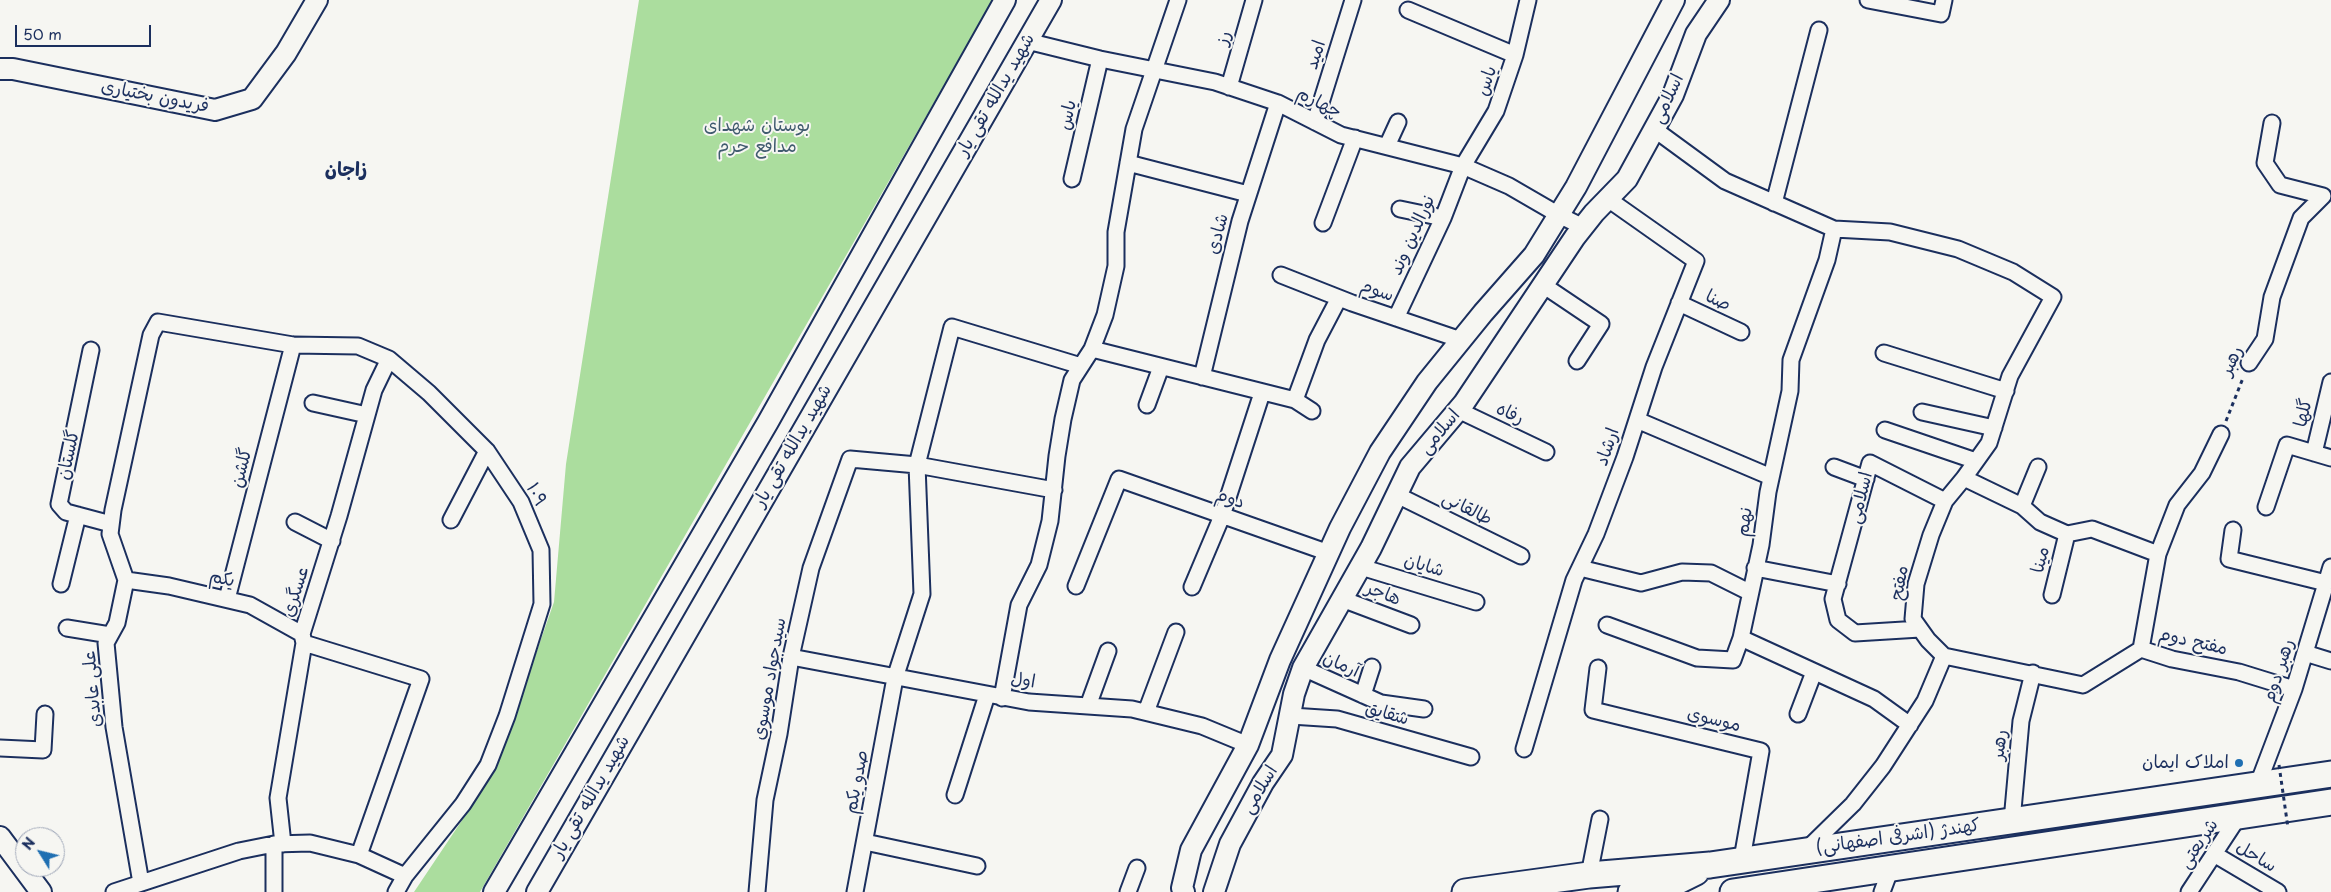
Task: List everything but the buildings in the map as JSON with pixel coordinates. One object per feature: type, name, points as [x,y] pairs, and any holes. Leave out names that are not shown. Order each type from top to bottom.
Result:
[{"type":"main road","name":"کهندژ (اشرفی اصفهانی)","points":[[1465,892],[1589,875],[1710,865],[2331,774]]},
{"type":"main road","name":"کهندژ (اشرفی اصفهانی)","points":[[1745,891],[2331,802]]},
{"type":"main road","points":[[1631,892],[1668,886],[1710,865]]},
{"type":"main road","points":[[1536,882],[1555,886],[1564,892]]},
{"type":"street","name":"فریدون بختیاری","points":[[0,69],[13,68],[215,110],[252,98],[286,54],[316,0]]},
{"type":"street","name":"شهید یدالله تقی یار","points":[[494,892],[768,422],[1005,0]]},
{"type":"street","name":"شهید یدالله تقی یار","points":[[537,892],[1051,0]]},
{"type":"street","points":[[955,795],[995,696],[1019,605],[1038,565],[1050,521],[1063,418],[1072,380],[1092,349],[1105,315],[1116,266],[1116,232],[1134,129],[1178,0]]},
{"type":"street","name":"رز","points":[[1230,87],[1254,0]]},
{"type":"street","name":"امید","points":[[1315,122],[1353,0]]},
{"type":"street","name":"یاس","points":[[1463,166],[1496,110],[1515,55],[1528,0]]},
{"type":"street","name":"اسلامی","points":[[1184,892],[1182,888],[1191,850],[1248,744],[1280,660],[1329,553],[1380,452],[1427,382],[1534,255],[1576,187],[1674,0]]},
{"type":"street","name":"اسلامی","points":[[1214,892],[1230,844],[1263,783],[1282,755],[1294,694],[1303,668],[1361,567],[1410,467],[1458,410],[1583,227],[1627,179],[1672,94],[1696,34],[1719,0]]},
{"type":"street","points":[[1868,0],[1941,14],[1944,0]]},
{"type":"street","points":[[1408,10],[1515,55]]},
{"type":"street","points":[[1774,203],[1819,30]]},
{"type":"street","name":"چهارم","points":[[1027,41],[1230,87],[1278,102],[1341,135],[1463,166],[1510,186],[1583,227]]},
{"type":"street","name":"یاس","points":[[1072,179],[1100,59]]},
{"type":"street","name":"شادی","points":[[1202,378],[1211,334],[1248,194],[1278,102]]},
{"type":"street","points":[[1387,146],[1398,122]]},
{"type":"street","name":"رهبر","points":[[2272,123],[2265,163],[2280,185],[2327,197]]},
{"type":"street","points":[[1654,129],[1725,181],[1834,229]]},
{"type":"street","points":[[1323,223],[1355,138]]},
{"type":"street","points":[[1128,163],[1248,194]]},
{"type":"street","name":"نورالدین وند","points":[[1396,318],[1443,218],[1463,166]]},
{"type":"street","name":"رهبر","points":[[2249,363],[2265,339],[2272,297],[2301,218],[2327,197]]},
{"type":"street","name":"ارشاد","points":[[1524,749],[1574,580],[1596,534],[1654,367],[1696,261],[1608,198]]},
{"type":"street","points":[[1400,209],[1443,218]]},
{"type":"street","name":"مفتح","points":[[1834,229],[1890,232],[1958,249],[2013,272],[2052,297],[2010,376],[1989,443],[1945,501],[1931,535],[1916,584],[1913,619],[1944,656]]},
{"type":"street","name":"نهم","points":[[1607,625],[1697,658],[1733,660],[1741,638],[1771,477],[1790,391],[1791,360],[1826,260],[1834,229]]},
{"type":"street","name":"سوم","points":[[1281,275],[1339,298],[1461,340]]},
{"type":"street","points":[[1543,285],[1601,324],[1577,361]]},
{"type":"street","points":[[1295,400],[1317,340],[1339,298]]},
{"type":"street","name":"صنا","points":[[1679,303],[1741,332]]},
{"type":"street","name":"۱۰۹","points":[[111,524],[151,335],[158,322],[293,345],[358,346],[389,359],[429,393],[487,451],[521,502],[541,550],[542,604],[507,716],[488,765],[463,804],[405,876],[396,892]]},
{"type":"street","name":"صدو یکم","points":[[855,892],[895,678],[922,594],[917,464],[952,327],[1081,366]]},
{"type":"street","name":"گلشن","points":[[227,599],[293,345]]},
{"type":"street","points":[[1092,349],[1295,400],[1312,411]]},
{"type":"street","name":"گلستان","points":[[91,350],[59,504],[66,512],[111,524]]},
{"type":"street","points":[[1884,353],[2006,391]]},
{"type":"street","name":"عسگری","points":[[274,892],[278,844],[278,798],[303,638],[374,390],[389,359]]},
{"type":"street","points":[[1147,405],[1161,367]]},
{"type":"street","name":"گلها","points":[[2314,453],[2331,382]]},
{"type":"street","points":[[1192,587],[1222,516],[1262,393]]},
{"type":"street","points":[[313,403],[367,415]]},
{"type":"street","name":"رفاه","points":[[1458,410],[1546,452]]},
{"type":"street","points":[[1922,412],[1994,428]]},
{"type":"street","points":[[1637,420],[1771,477]]},
{"type":"street","points":[[1885,430],[1976,461]]},
{"type":"street","points":[[2140,649],[2158,554],[2177,505],[2202,473],[2221,434]]},
{"type":"street","points":[[2266,507],[2288,444],[2331,458]]},
{"type":"street","points":[[451,520],[487,451]]},
{"type":"street","name":"سیدجواد موسوی","points":[[757,892],[765,800],[779,734],[791,657],[811,568],[842,478],[850,459],[917,464]]},
{"type":"street","name":"اسلامی","points":[[1920,629],[1855,633],[1838,620],[1833,599],[1870,463],[1945,501]]},
{"type":"street","points":[[917,464],[1054,490]]},
{"type":"street","points":[[1834,467],[1866,479]]},
{"type":"street","points":[[2022,506],[2038,467]]},
{"type":"street","points":[[1964,478],[2022,506],[2040,522],[2067,534],[2092,529],[2158,554]]},
{"type":"street","name":"دوم","points":[[1076,586],[1119,480],[1329,553]]},
{"type":"street","name":"طالقانی","points":[[1397,495],[1521,556]]},
{"type":"street","points":[[62,584],[78,515]]},
{"type":"street","points":[[295,522],[332,541]]},
{"type":"street","points":[[111,524],[110,534],[126,580]]},
{"type":"street","points":[[2233,530],[2229,559],[2326,583]]},
{"type":"street","name":"مینا","points":[[2052,595],[2067,534]]},
{"type":"street","name":"شایان","points":[[1361,567],[1476,602]]},
{"type":"street","name":"رهبر دوم","points":[[2258,784],[2294,689],[2331,567]]},
{"type":"street","points":[[1580,568],[1641,583],[1682,572],[1711,572],[1749,592]]},
{"type":"street","points":[[1755,568],[1838,584]]},
{"type":"street","name":"یکم","points":[[126,580],[169,586],[250,605],[303,638],[421,679],[359,856]]},
{"type":"street","name":"علی عابدی","points":[[126,580],[117,623],[106,643],[114,727],[141,883]]},
{"type":"street","name":"هاجر","points":[[1342,599],[1411,624]]},
{"type":"street","points":[[67,628],[110,635]]},
{"type":"street","points":[[1146,712],[1176,632]]},
{"type":"street","points":[[1741,638],[1874,699],[1910,725]]},
{"type":"street","name":"مفتح دوم","points":[[1944,656],[2033,673],[2083,685],[2140,649],[2172,659],[2239,672],[2294,689]]},
{"type":"street","points":[[1088,706],[1108,651]]},
{"type":"street","points":[[2305,653],[2331,661]]},
{"type":"street","points":[[1805,851],[1853,804],[1883,766],[1925,701],[1944,656]]},
{"type":"street","name":"اول","points":[[791,657],[1029,702],[1132,709],[1202,726],[1248,744]]},
{"type":"street","name":"آرمان","points":[[1363,695],[1372,667]]},
{"type":"street","name":"آرمان","points":[[1303,668],[1381,703],[1424,709]]},
{"type":"street","name":"موسوی","points":[[1598,668],[1592,710],[1760,751],[1742,859]]},
{"type":"street","points":[[1798,714],[1814,672]]},
{"type":"street","name":"رهبر","points":[[2012,821],[2021,721],[2033,673]]},
{"type":"street","points":[[0,748],[43,750],[45,714]]},
{"type":"street","name":"شقایق","points":[[1291,716],[1337,719],[1471,757]]},
{"type":"street","name":"شریعتی","points":[[2189,892],[2240,816]]},
{"type":"street","points":[[1589,875],[1600,820]]},
{"type":"street","points":[[0,837],[40,892]]},
{"type":"street","points":[[864,842],[977,866]]},
{"type":"street","points":[[114,892],[141,883],[158,884],[239,851],[278,844],[310,843],[359,856],[405,876]]},
{"type":"street","name":"ساحل","points":[[2214,854],[2278,892]]},
{"type":"street","points":[[1128,892],[1137,868]]},
{"type":"street","points":[[1882,892],[1891,868]]},
{"type":"path","name":"رهبر","points":[[2221,434],[2249,363]]},
{"type":"path","points":[[2279,765],[2288,828]]},
{"type":"green space","name":"بوستان شهدای مدافع حرم","points":[[639,0],[993,0],[480,892],[414,892],[495,771],[554,602],[566,464]]},
{"type":"place","name":"املاک ایمان","points":[[2239,763]]},
{"type":"district","name":"زاجان","points":[[346,171]]}]
